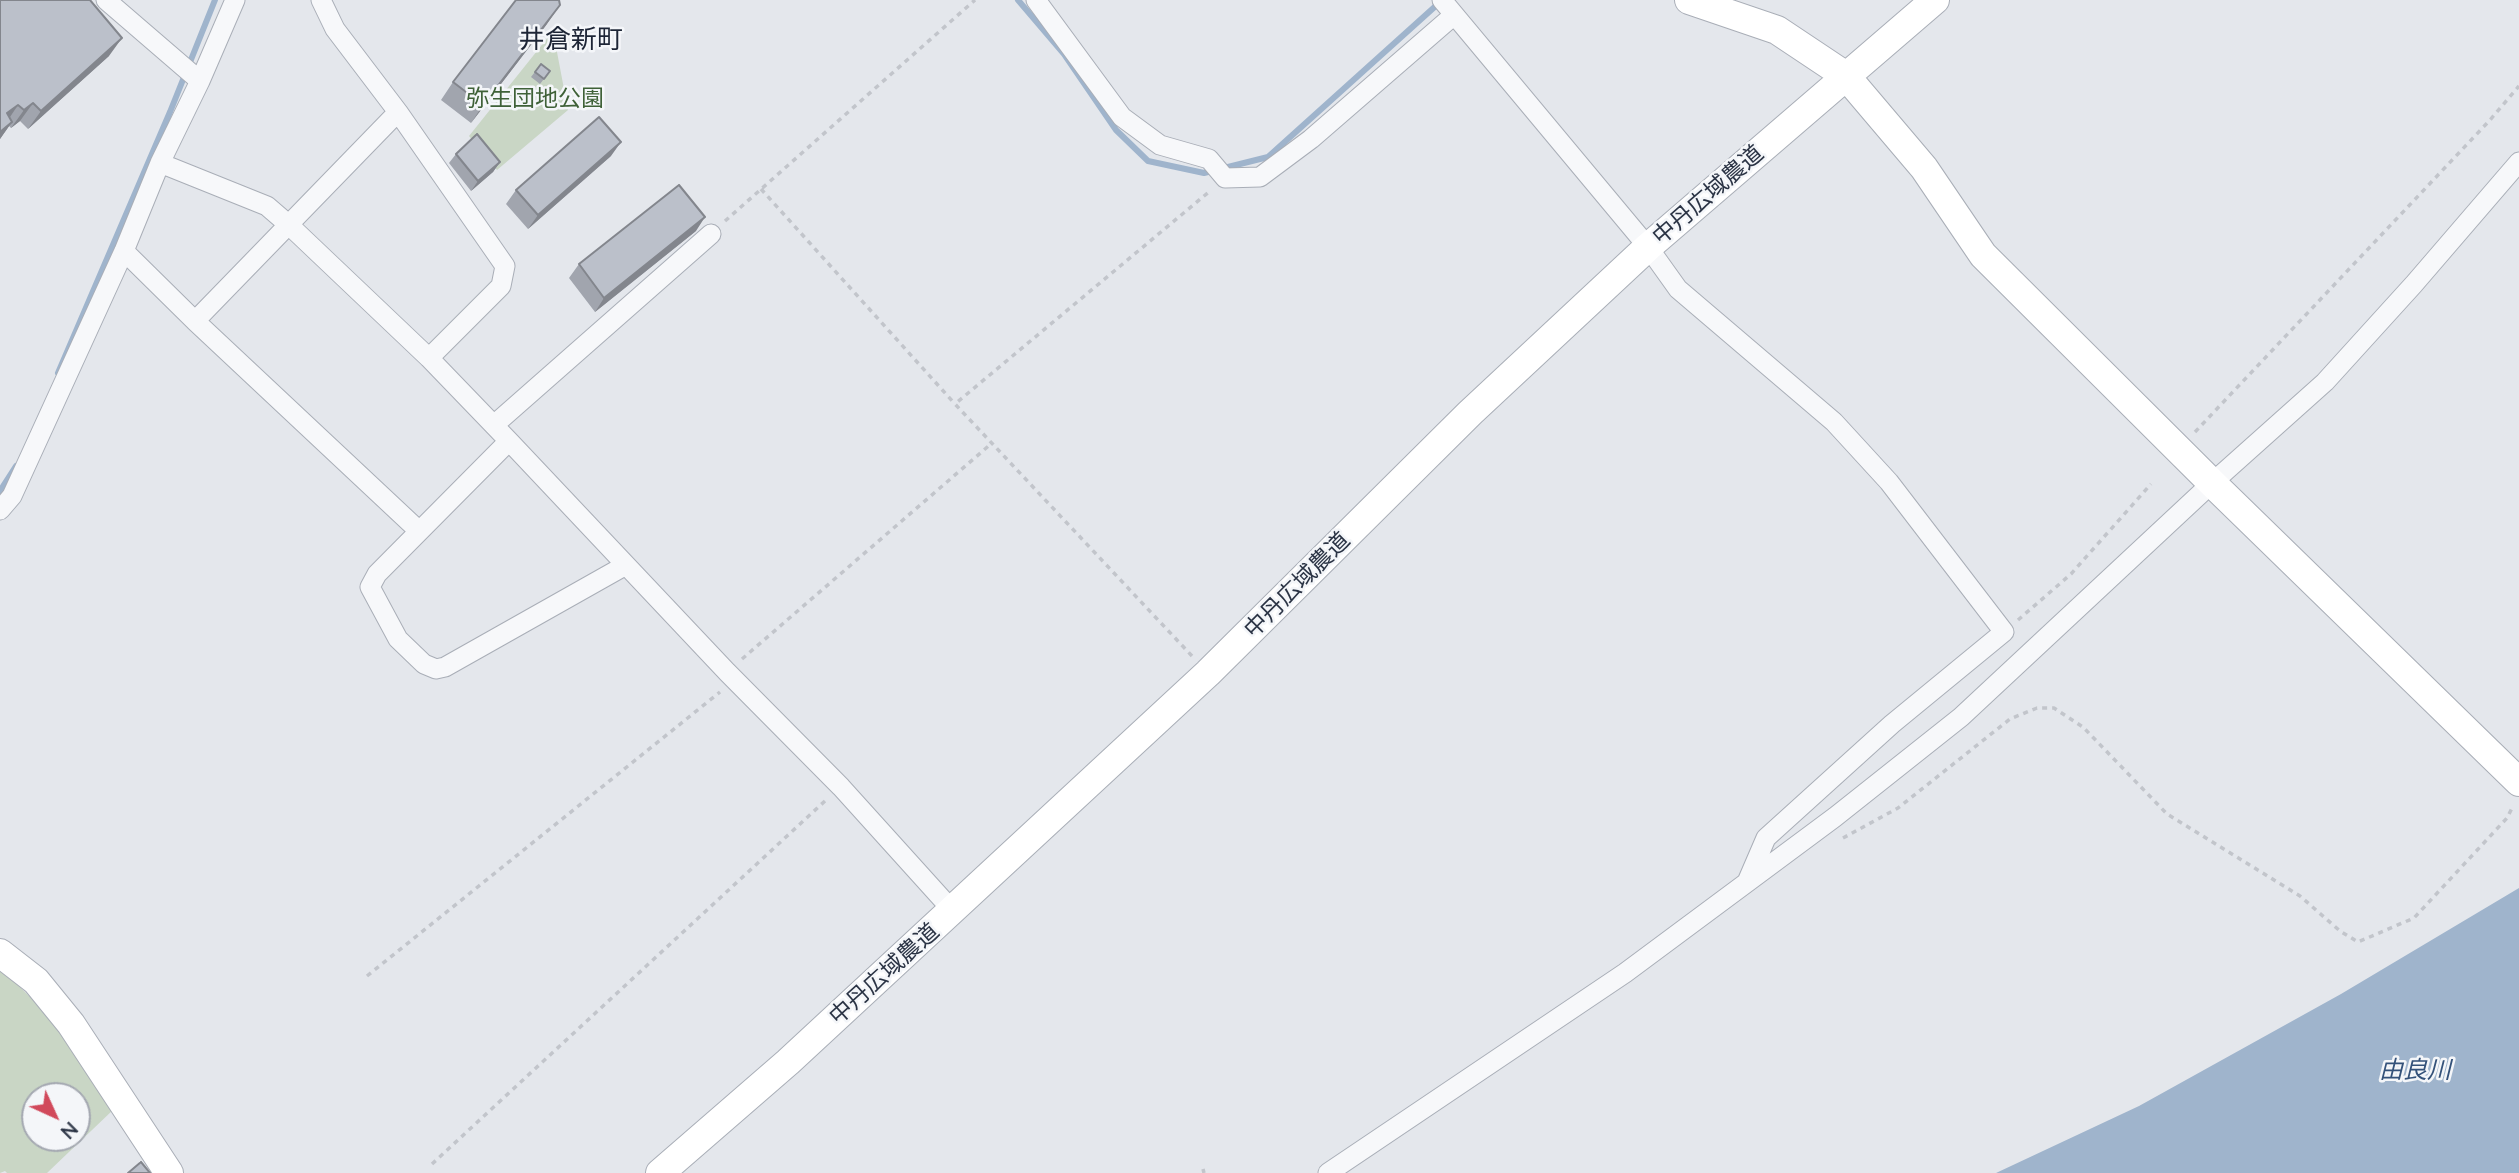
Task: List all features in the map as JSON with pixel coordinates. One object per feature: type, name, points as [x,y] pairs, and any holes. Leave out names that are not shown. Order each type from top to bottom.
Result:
[{"type":"street","points":[[106,0],[200,81]]},
{"type":"street","points":[[0,510],[12,495],[235,0]]},
{"type":"street","points":[[321,0],[335,29],[398,112],[505,266],[501,286],[429,358]]},
{"type":"street","points":[[1036,0],[1122,117],[1160,145],[1209,159],[1225,178],[1260,177],[1311,139],[1448,8],[1648,247],[1678,289],[1834,422],[1889,482],[2004,632],[1892,723],[1766,838],[1746,883]]},
{"type":"street","points":[[1689,0],[1777,30],[1846,76],[1924,168],[1983,255],[2178,450],[2519,782]]},
{"type":"street","name":"中丹広域農道","points":[[660,1173],[788,1062],[1208,673],[1470,413],[1648,247],[1935,0]]},
{"type":"street","points":[[195,321],[398,112]]},
{"type":"street","points":[[1328,1173],[1625,973],[1835,817],[1961,717],[2216,486],[2325,382],[2519,162]]},
{"type":"street","points":[[160,163],[267,206],[289,225],[429,358],[494,425],[731,676],[841,787],[953,911]]},
{"type":"street","points":[[494,425],[711,234]]},
{"type":"street","points":[[124,251],[418,530]]},
{"type":"street","points":[[509,441],[377,574],[370,587],[398,639],[424,664],[436,669],[445,667],[626,565]]},
{"type":"street","points":[[0,953],[36,981],[71,1024],[169,1173]]},
{"type":"path","points":[[711,234],[975,0]]},
{"type":"path","points":[[2178,450],[2481,130],[2519,86]]},
{"type":"path","points":[[955,404],[1225,178]]},
{"type":"path","points":[[761,189],[955,404],[1208,673]]},
{"type":"path","points":[[367,976],[731,676],[992,443]]},
{"type":"path","points":[[2004,632],[2071,574],[2151,484]]},
{"type":"path","points":[[1838,841],[1898,808],[2010,719],[2037,708],[2054,708],[2083,727],[2167,814],[2300,896],[2340,931],[2358,942],[2414,918],[2507,818]]},
{"type":"path","points":[[432,1164],[841,787]]},
{"type":"green space","name":"弥生団地公園","points":[[553,31],[568,110],[497,170],[469,136]]},
{"type":"green space","points":[[0,967],[47,1014],[114,1109],[91,1131],[91,1082],[21,1082],[21,1152],[69,1152],[47,1173],[0,1173]]},
{"type":"water","name":"由良川","points":[[2519,888],[2519,1173],[1996,1173],[2139,1106],[2341,994]]},
{"type":"building","points":[[0,0],[90,0],[122,38],[41,111],[33,103],[24,110],[18,105],[7,113],[12,122],[0,132]]},
{"type":"building","points":[[516,0],[559,0],[560,5],[483,105],[453,82]]},
{"type":"building","points":[[541,64],[550,71],[544,79],[535,72]]},
{"type":"building","points":[[599,117],[621,142],[538,215],[516,190]]},
{"type":"building","points":[[477,134],[500,162],[478,181],[456,154]]},
{"type":"building","points":[[679,185],[705,217],[604,298],[579,264]]},
{"type":"building","points":[[141,1162],[150,1173],[128,1173]]},
{"type":"waterway","points":[[58,373],[215,0]]},
{"type":"waterway","points":[[1018,0],[1064,54],[1116,130],[1148,161],[1204,173],[1268,157],[1439,3]]},
{"type":"waterway","points":[[0,491],[16,466]]},
{"type":"district","name":"井倉新町","points":[[571,40]]}]
